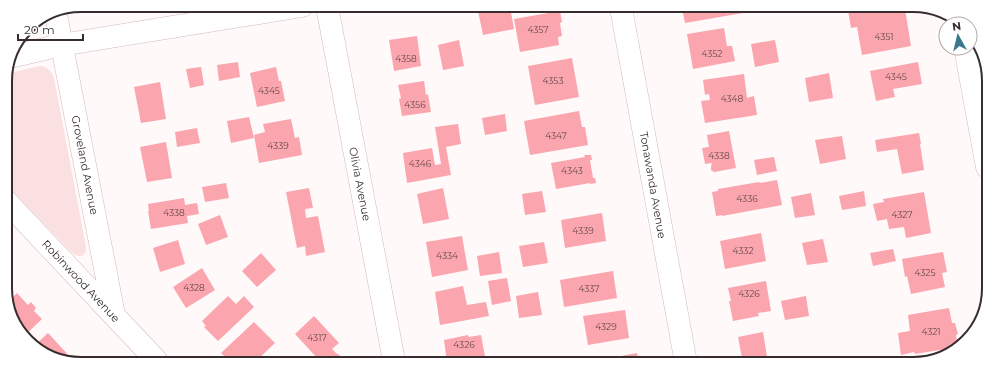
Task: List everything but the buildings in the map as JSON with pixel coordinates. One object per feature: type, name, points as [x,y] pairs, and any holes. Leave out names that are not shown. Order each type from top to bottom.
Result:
[{"type":"street","points":[[17,55],[61,45],[265,12]]},
{"type":"street","name":"Olivia Avenue","points":[[328,12],[393,357]]},
{"type":"street","name":"Tonawanda Avenue","points":[[622,12],[685,357]]},
{"type":"street","name":"Groveland Avenue","points":[[56,17],[114,315]]},
{"type":"street","points":[[966,56],[982,140]]},
{"type":"street","name":"Robinwood Avenue","points":[[12,207],[153,357]]},
{"type":"shaded area","points":[[41,66],[46,68],[52,73],[54,78],[86,247],[85,253],[82,256],[72,253],[12,190],[13,72]]}]
